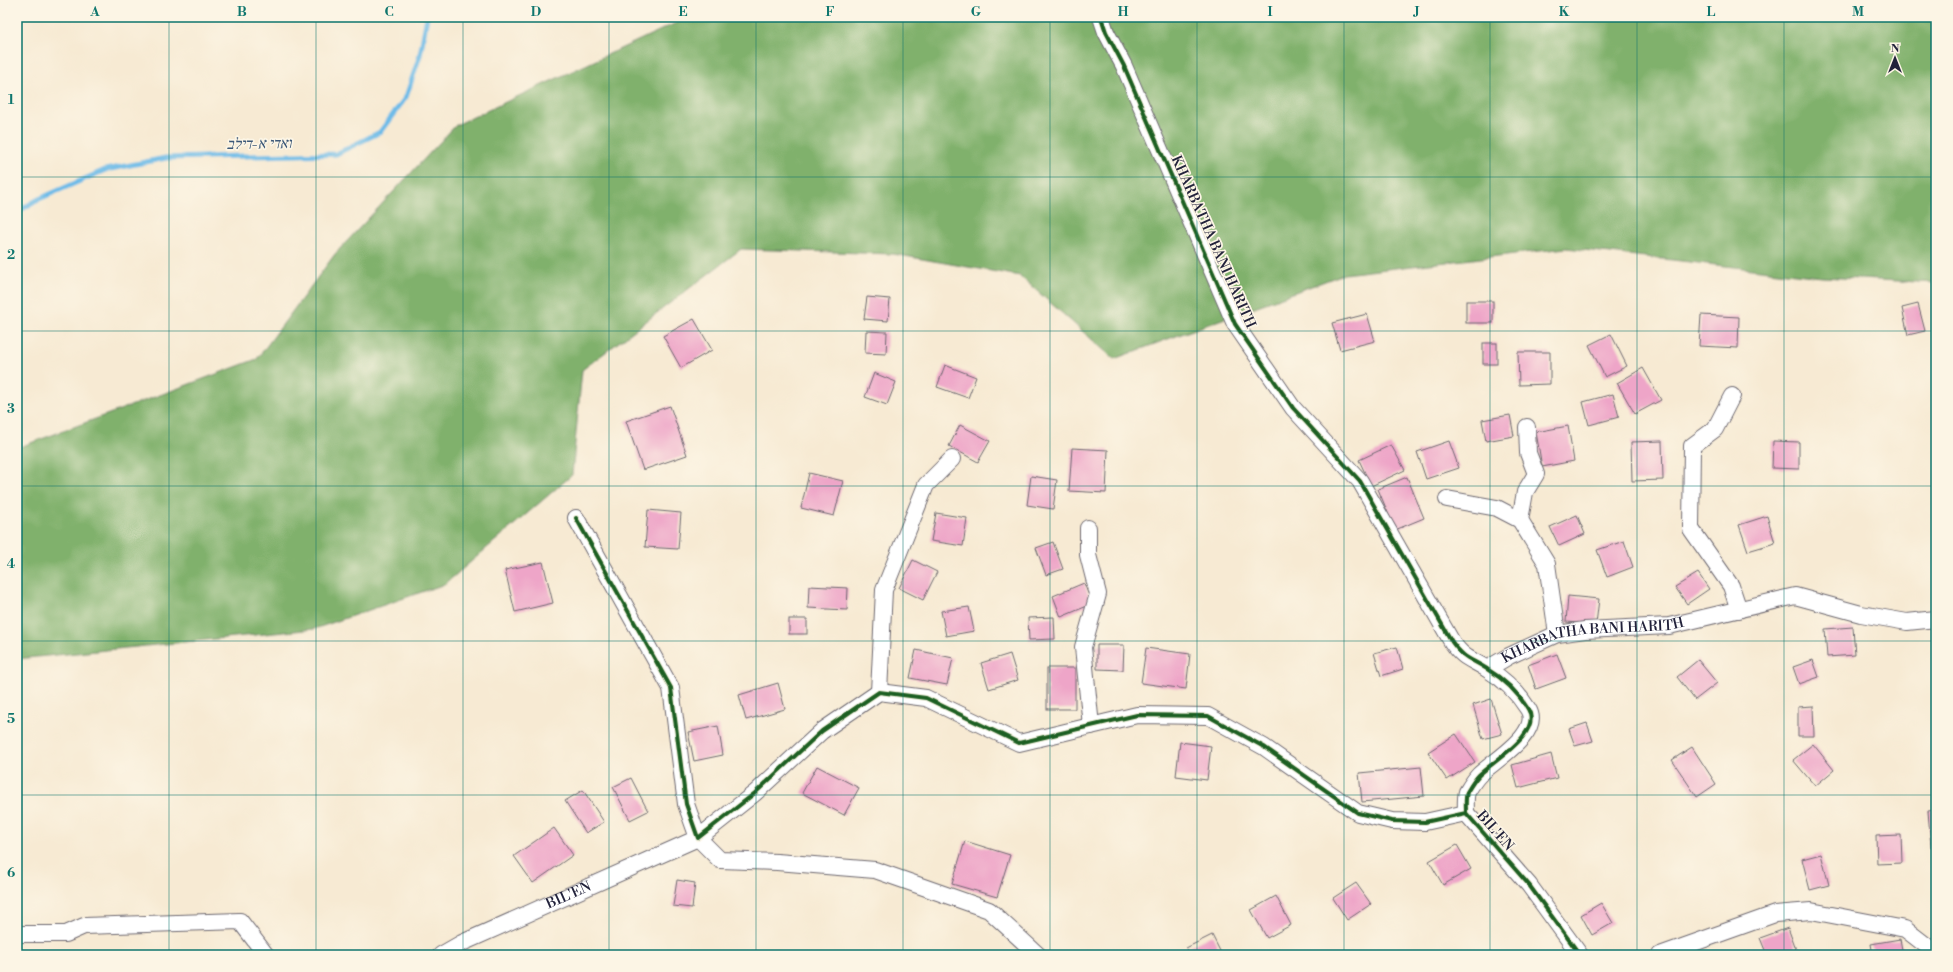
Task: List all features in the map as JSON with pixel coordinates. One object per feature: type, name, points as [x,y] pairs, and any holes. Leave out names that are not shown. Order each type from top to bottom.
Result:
[{"type":"street","name":"KHARBATHA BANI HARITH","points":[[1101,17],[1106,32],[1124,66],[1235,324],[1293,408],[1343,460],[1360,481],[1452,642],[1462,656],[1487,669],[1509,656],[1557,634],[1585,630],[1669,626],[1795,596],[1861,614],[1907,622],[1936,619]]},
{"type":"street","points":[[1732,396],[1715,429],[1692,446],[1690,529],[1731,586],[1739,610]]},
{"type":"street","points":[[1520,520],[1525,492],[1536,474],[1528,453],[1527,427]]},
{"type":"street","points":[[952,459],[926,485],[884,590],[879,692],[926,698],[1019,743],[1137,715],[1208,716],[1264,746],[1358,813],[1392,821],[1425,822],[1466,813]]},
{"type":"street","points":[[1447,499],[1497,508],[1520,520],[1547,564],[1557,634]]},
{"type":"street","points":[[576,518],[671,688],[686,804],[698,838],[720,860],[777,862],[875,870],[990,910],[1038,955]]},
{"type":"street","points":[[1088,528],[1088,555],[1098,594],[1083,647],[1091,726]]},
{"type":"street","name":"BIL'EN","points":[[1487,669],[1503,680],[1521,699],[1530,712],[1531,724],[1524,737],[1479,775],[1466,794],[1466,813],[1529,885],[1580,955]]},
{"type":"street","name":"BIL'EN","points":[[441,955],[462,943],[698,838],[754,793],[822,731],[879,692]]},
{"type":"street","points":[[1660,955],[1775,914],[1811,911],[1905,929],[1936,952]]},
{"type":"street","points":[[17,934],[66,934],[84,926],[240,921],[266,955]]},
{"type":"green space","points":[[689,17],[1936,17],[1936,283],[1822,277],[1566,248],[1344,274],[1114,359],[1020,276],[893,254],[741,249],[582,370],[572,475],[445,584],[314,629],[17,659],[17,448],[257,359],[335,254],[456,125]]},
{"type":"building","points":[[867,297],[890,299],[888,321],[864,319]]},
{"type":"building","points":[[1466,301],[1493,301],[1493,323],[1466,323]]},
{"type":"building","points":[[1918,304],[1925,331],[1908,335],[1902,308]]},
{"type":"building","points":[[1367,314],[1375,341],[1340,350],[1332,323]]},
{"type":"building","points":[[1701,315],[1739,317],[1738,348],[1699,346]]},
{"type":"building","points":[[694,319],[712,350],[681,368],[663,336]]},
{"type":"building","points":[[866,331],[887,332],[886,354],[865,353]]},
{"type":"building","points":[[1611,334],[1627,366],[1605,377],[1589,345]]},
{"type":"building","points":[[1483,343],[1497,343],[1497,364],[1483,364]]},
{"type":"building","points":[[1518,352],[1550,352],[1550,384],[1519,385]]},
{"type":"building","points":[[945,365],[976,377],[968,398],[937,387]]},
{"type":"building","points":[[1643,368],[1661,400],[1635,414],[1617,383]]},
{"type":"building","points":[[874,373],[896,382],[887,405],[865,397]]},
{"type":"building","points":[[1613,394],[1619,417],[1589,425],[1583,402]]},
{"type":"building","points":[[670,406],[687,455],[643,470],[626,421]]},
{"type":"building","points":[[1510,415],[1514,436],[1486,441],[1482,420]]},
{"type":"building","points":[[960,425],[990,441],[978,462],[949,446]]},
{"type":"building","points":[[1568,426],[1574,461],[1542,467],[1536,432]]},
{"type":"building","points":[[1449,441],[1459,468],[1426,479],[1417,452]]},
{"type":"building","points":[[1662,441],[1663,480],[1632,481],[1631,442]]},
{"type":"building","points":[[1773,441],[1799,442],[1799,469],[1772,468]]},
{"type":"building","points":[[1391,445],[1405,470],[1371,486],[1359,460]]},
{"type":"building","points":[[1072,448],[1108,450],[1106,493],[1069,491]]},
{"type":"building","points":[[809,473],[843,481],[834,516],[801,508]]},
{"type":"building","points":[[1031,476],[1057,480],[1053,509],[1027,505]]},
{"type":"building","points":[[1407,477],[1424,518],[1395,530],[1378,489]]},
{"type":"building","points":[[648,510],[681,513],[678,549],[645,547]]},
{"type":"building","points":[[936,513],[967,518],[963,546],[931,541]]},
{"type":"building","points":[[1577,515],[1585,534],[1559,546],[1550,527]]},
{"type":"building","points":[[1767,516],[1775,543],[1748,551],[1739,525]]},
{"type":"building","points":[[1624,541],[1633,567],[1607,577],[1597,550]]},
{"type":"building","points":[[1053,542],[1063,569],[1046,575],[1036,548]]},
{"type":"building","points":[[913,560],[937,572],[923,600],[899,588]]},
{"type":"building","points":[[543,562],[553,603],[515,612],[505,570]]},
{"type":"building","points":[[1698,573],[1709,589],[1687,604],[1675,587]]},
{"type":"building","points":[[1084,583],[1092,604],[1061,617],[1053,596]]},
{"type":"building","points":[[809,586],[848,588],[847,610],[808,608]]},
{"type":"building","points":[[1568,596],[1599,599],[1596,624],[1566,622]]},
{"type":"building","points":[[969,607],[974,631],[946,636],[941,611]]},
{"type":"building","points":[[1054,617],[1055,639],[1029,640],[1028,618]]},
{"type":"building","points":[[789,619],[807,619],[807,634],[789,634]]},
{"type":"building","points":[[1853,627],[1855,655],[1827,657],[1825,629]]},
{"type":"building","points":[[1097,645],[1124,645],[1123,670],[1097,669]]},
{"type":"building","points":[[1397,647],[1403,669],[1381,676],[1374,653]]},
{"type":"building","points":[[1146,648],[1190,654],[1186,689],[1141,683]]},
{"type":"building","points":[[916,650],[953,658],[947,685],[910,678]]},
{"type":"building","points":[[1010,654],[1018,680],[989,689],[981,663]]},
{"type":"building","points":[[1557,654],[1566,678],[1536,689],[1528,665]]},
{"type":"building","points":[[1698,660],[1717,683],[1695,700],[1677,677]]},
{"type":"building","points":[[1813,660],[1819,677],[1799,684],[1793,667]]},
{"type":"building","points":[[1047,668],[1075,668],[1075,709],[1047,709]]},
{"type":"building","points":[[778,683],[785,709],[746,720],[739,695]]},
{"type":"building","points":[[1491,699],[1502,734],[1483,739],[1473,705]]},
{"type":"building","points":[[1813,706],[1814,736],[1798,736],[1798,707]]},
{"type":"building","points":[[1587,723],[1593,741],[1575,746],[1569,729]]},
{"type":"building","points":[[718,726],[723,755],[694,761],[688,732]]},
{"type":"building","points":[[1456,734],[1475,762],[1447,780],[1428,752]]},
{"type":"building","points":[[1180,742],[1211,746],[1207,780],[1176,776]]},
{"type":"building","points":[[1813,744],[1834,770],[1815,786],[1793,760]]},
{"type":"building","points":[[1692,747],[1716,784],[1697,797],[1672,760]]},
{"type":"building","points":[[1551,754],[1557,778],[1518,788],[1512,765]]},
{"type":"building","points":[[817,766],[859,788],[844,815],[802,793]]},
{"type":"building","points":[[1421,767],[1424,796],[1362,802],[1359,773]]},
{"type":"building","points":[[631,778],[648,811],[630,820],[613,787]]},
{"type":"building","points":[[583,790],[604,822],[586,833],[565,801]]},
{"type":"building","points":[[1936,810],[1936,846],[1931,847],[1928,811]]},
{"type":"building","points":[[554,828],[573,855],[533,883],[514,856]]},
{"type":"building","points":[[1901,835],[1902,863],[1877,864],[1876,836]]},
{"type":"building","points":[[965,841],[1010,855],[997,897],[952,884]]},
{"type":"building","points":[[1457,845],[1471,869],[1443,885],[1429,861]]},
{"type":"building","points":[[1821,854],[1829,885],[1810,890],[1802,859]]},
{"type":"building","points":[[677,880],[695,883],[692,908],[673,906]]},
{"type":"building","points":[[1356,883],[1371,904],[1347,920],[1333,898]]},
{"type":"building","points":[[1276,896],[1291,925],[1267,938],[1251,910]]},
{"type":"building","points":[[1601,903],[1613,923],[1592,935],[1581,915]]},
{"type":"building","points":[[1788,928],[1798,955],[1767,955],[1760,938]]},
{"type":"building","points":[[1212,935],[1222,955],[1190,955],[1186,948]]},
{"type":"building","points":[[1900,939],[1903,955],[1873,955],[1871,944]]},
{"type":"waterway","name":"ואדי א-דילב","points":[[17,212],[39,199],[105,170],[166,158],[336,154],[380,132],[406,97],[420,55],[427,17]]},
{"type":"cycle path","points":[[1101,17],[1106,32],[1124,66],[1235,324],[1293,408],[1360,481],[1452,642],[1464,656],[1481,665],[1505,682],[1520,697],[1528,709],[1531,718],[1529,727],[1523,737],[1514,746],[1479,775],[1474,781],[1466,794],[1466,813],[1529,885],[1580,955]]},
{"type":"cycle path","points":[[576,518],[671,688],[686,804],[698,838],[755,793],[822,731],[879,692],[926,698],[1019,743],[1137,715],[1208,716],[1264,747],[1358,813],[1392,821],[1425,822],[1466,813]]}]
